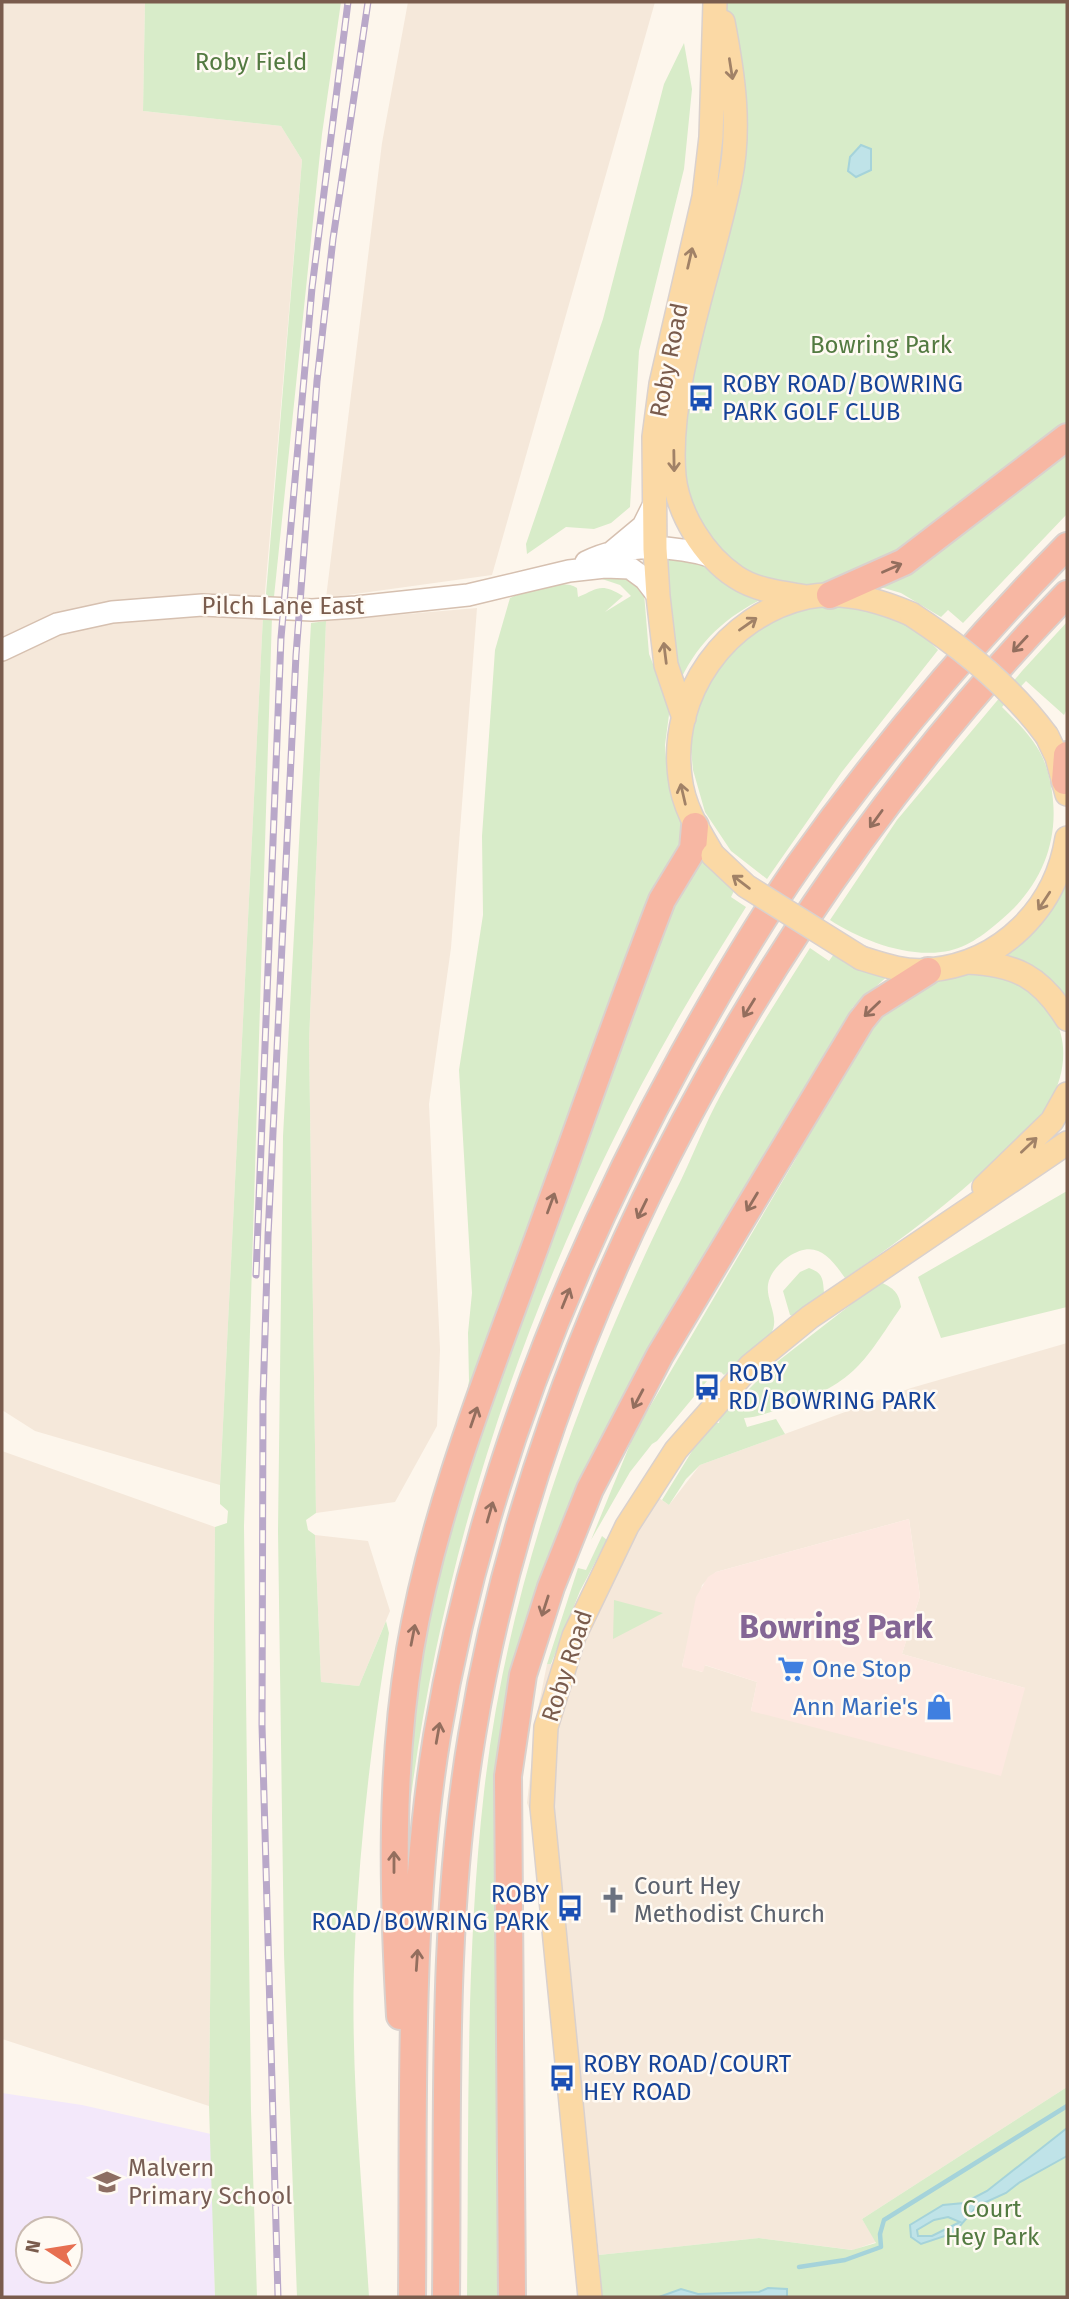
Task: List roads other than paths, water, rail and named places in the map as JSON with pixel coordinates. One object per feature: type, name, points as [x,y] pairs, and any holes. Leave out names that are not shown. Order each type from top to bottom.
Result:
[{"type":"highway","points":[[819,596],[904,562],[1067,437]]},
{"type":"highway","points":[[410,2297],[415,2007],[425,1846],[437,1738],[463,1602],[499,1478],[546,1348],[590,1237],[648,1119],[718,993],[797,867],[880,755],[990,625],[1067,546]]},
{"type":"highway","points":[[446,2297],[449,2010],[458,1852],[471,1736],[501,1596],[534,1482],[576,1364],[622,1251],[680,1131],[744,1017],[827,886],[909,774],[1016,648],[1067,594]]},
{"type":"highway","points":[[410,2297],[394,1900],[394,1817],[400,1724],[419,1603],[447,1498],[489,1374],[630,982],[662,900],[693,849],[695,826]]},
{"type":"highway","points":[[512,2297],[508,1776],[523,1675],[551,1587],[590,1489],[660,1355],[861,1021],[882,1000],[928,971]]},
{"type":"main road","name":"Roby Road","points":[[684,718],[666,665],[654,549],[654,437],[661,384],[704,197],[711,138],[717,2]]},
{"type":"main road","name":"Roby Road","points":[[717,2],[733,76],[735,127],[731,178],[689,346],[674,450],[679,499],[687,521],[713,557],[737,578],[764,590],[861,597],[911,614],[933,629],[1013,697],[1047,736],[1066,776]]},
{"type":"main road","points":[[819,596],[774,608],[749,622],[725,641],[693,687],[679,743],[680,776],[685,804],[713,855],[746,886],[861,958],[896,968],[928,971],[964,962],[987,953],[1008,940],[1042,906],[1056,880],[1067,838]]},
{"type":"main road","points":[[964,962],[1005,966],[1028,976],[1053,996],[1067,1019]]},
{"type":"main road","name":"Roby Road","points":[[943,1226],[1040,1134],[1052,1121],[1067,1094]]},
{"type":"main road","name":"Roby Road","points":[[590,2297],[542,1807],[546,1727],[561,1669],[584,1611],[627,1526],[676,1450],[750,1366],[810,1317],[1067,1143]]},
{"type":"street","points":[[612,551],[643,526],[654,504]]},
{"type":"street","name":"Pilch Lane East","points":[[569,571],[612,551],[654,549],[695,552],[713,557]]},
{"type":"street","name":"Pilch Lane East","points":[[2,650],[57,624],[112,612],[202,606],[312,610],[356,607],[468,595],[569,571],[605,567],[630,568],[645,579],[659,596]]},
{"type":"water","points":[[861,145],[871,149],[871,170],[856,177],[848,171],[850,157]]},
{"type":"water","points":[[1067,2128],[1067,2156],[1020,2182],[1006,2193],[977,2206],[954,2233],[921,2244],[911,2237],[910,2225],[943,2205],[964,2203],[987,2191]],"holes":[[[948,2217],[960,2222],[932,2236],[918,2236],[917,2230],[934,2220]]]},
{"type":"water","points":[[768,2288],[787,2289],[787,2297],[659,2297],[681,2289],[698,2294],[759,2292]]},
{"type":"waterway","points":[[799,2267],[845,2260],[881,2247],[880,2234],[884,2220],[1067,2106]]},
{"type":"railway","points":[[256,1275],[281,638],[312,288],[348,2]]},
{"type":"railway","points":[[278,2297],[262,1725],[263,1400],[268,1236],[296,655],[317,381],[333,239],[368,2]]},
{"type":"place","name":"ROBY ROAD/BOWRING PARK GOLF CLUB","points":[[701,398]]},
{"type":"place","name":"ROBY RD/BOWRING PARK","points":[[707,1387]]},
{"type":"place","name":"One Stop","points":[[791,1669]]},
{"type":"place","name":"Ann Marie's","points":[[939,1707]]},
{"type":"place","name":"Court Hey Methodist Church","points":[[613,1900]]},
{"type":"place","name":"ROBY ROAD/BOWRING PARK","points":[[570,1908]]},
{"type":"place","name":"ROBY ROAD/COURT HEY ROAD","points":[[562,2078]]},
{"type":"place","name":"Malvern Primary School","points":[[107,2182]]},
{"type":"district","name":"Bowring Park","points":[[836,1627]]},
{"type":"park label","name":"Roby Field","points":[[251,62]]},
{"type":"park label","name":"Court Hey Park","points":[[992,2223]]}]
